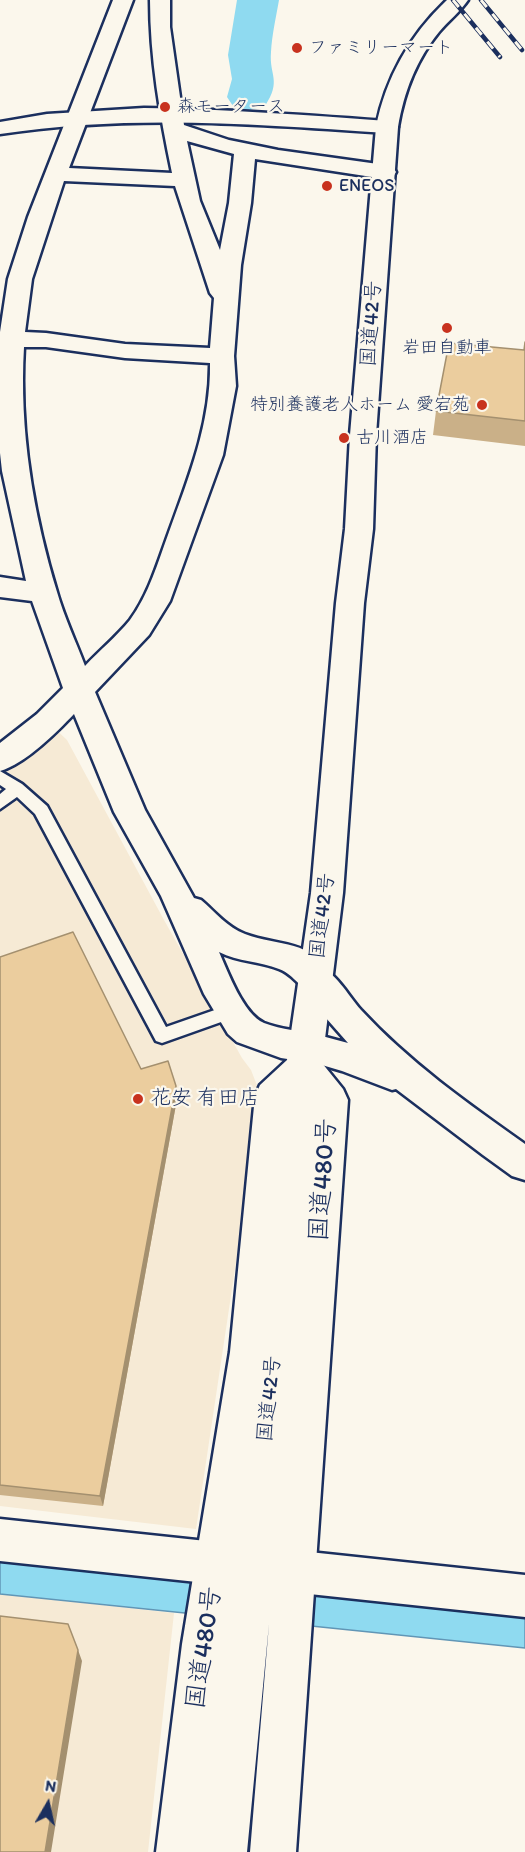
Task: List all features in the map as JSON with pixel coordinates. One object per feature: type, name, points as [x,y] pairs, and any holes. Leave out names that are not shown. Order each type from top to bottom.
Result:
[{"type":"main road","points":[[123,0],[39,217],[20,279],[6,339],[10,367],[5,434],[43,593],[79,690],[130,812],[176,893],[221,993],[240,1024],[249,1032],[272,1040],[305,1057],[345,1057],[411,1082]]},
{"type":"main road","points":[[160,0],[160,27],[172,123],[189,201],[217,272],[226,305]]},
{"type":"main road","name":"国道42号","points":[[305,1057],[327,893],[349,614],[359,529],[363,435],[390,105],[398,81],[415,49],[441,15],[458,0]]},
{"type":"main road","points":[[0,128],[77,118],[172,123],[265,119],[387,127]]},
{"type":"main road","points":[[172,123],[245,149],[341,167],[385,172]]},
{"type":"main road","points":[[0,760],[48,722],[139,628],[156,601],[169,571],[210,455],[223,386],[222,356],[229,265],[240,203],[245,149]]},
{"type":"main road","points":[[55,174],[185,180]]},
{"type":"main road","points":[[6,339],[46,340],[125,351],[222,356]]},
{"type":"main road","points":[[0,587],[43,593]]},
{"type":"main road","points":[[176,893],[194,916],[222,938],[240,947],[283,955],[297,962],[316,979],[367,1042],[411,1082],[525,1164]]},
{"type":"main road","name":"国道480号","points":[[179,1852],[254,1566],[330,1100],[305,1057],[273,1096],[250,1353],[254,1566],[273,1852]]},
{"type":"main road","points":[[0,1539],[525,1596]]},
{"type":"main road","points":[[224,1852],[254,1566]]},
{"type":"lane","points":[[0,777],[17,788],[41,810],[162,1036],[232,1011]]},
{"type":"lane","points":[[0,803],[17,788]]},
{"type":"shaded area","points":[[48,722],[67,740],[164,920],[251,1070],[258,1088],[254,1142],[196,1529],[0,1506],[0,760]]},
{"type":"shaded area","points":[[0,1594],[174,1613],[148,1852],[0,1852]]},
{"type":"water","points":[[0,1553],[525,1609],[525,1648],[0,1594]]},
{"type":"building","name":"特別養護老人ホーム 愛宕苑","points":[[525,342],[525,421],[436,411],[449,343],[524,350]]},
{"type":"building","points":[[73,932],[141,1069],[168,1061],[176,1086],[100,1496],[0,1485],[0,957]]},
{"type":"building","points":[[0,1616],[68,1624],[78,1650],[45,1852],[0,1852]]},
{"type":"waterway","points":[[249,97],[254,79],[249,55],[258,0]]},
{"type":"railway","points":[[453,0],[500,57]]},
{"type":"railway","points":[[481,0],[522,50]]},
{"type":"place","name":"ファミリーマート","points":[[297,48]]},
{"type":"place","name":"森モータース","points":[[165,107]]},
{"type":"place","name":"ENEOS","points":[[327,186]]},
{"type":"place","name":"岩田自動車","points":[[447,328]]},
{"type":"place","name":"特別養護老人ホーム 愛宕苑","points":[[482,405]]},
{"type":"place","name":"古川酒店","points":[[344,438]]},
{"type":"place","name":"花安 有田店","points":[[138,1099]]}]
